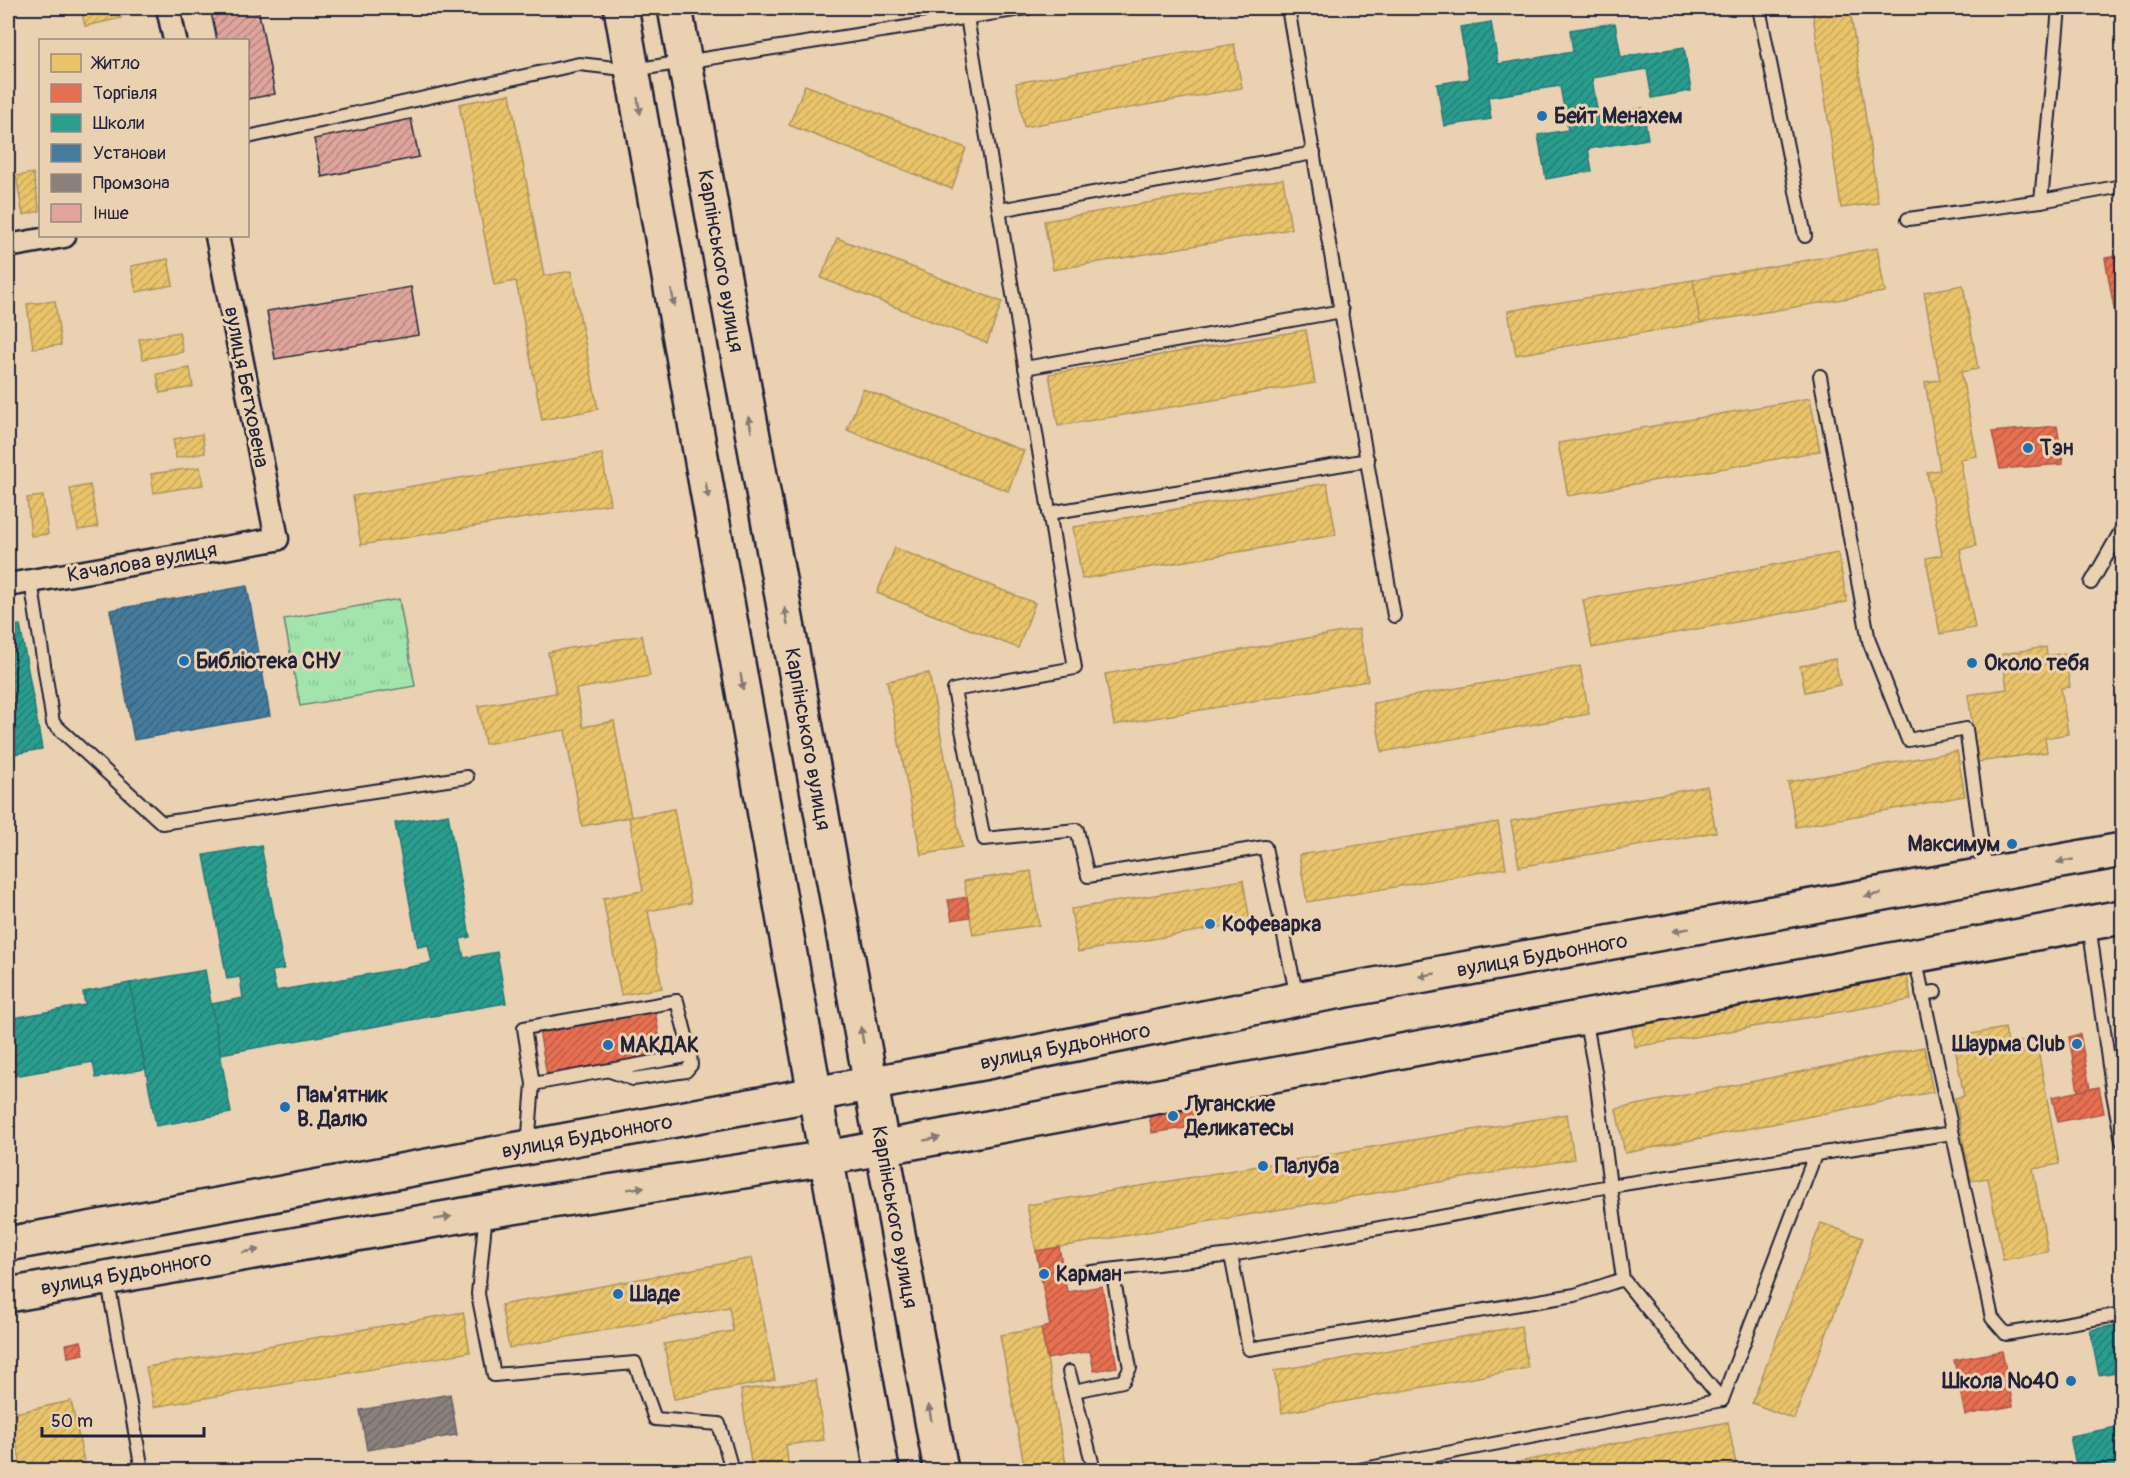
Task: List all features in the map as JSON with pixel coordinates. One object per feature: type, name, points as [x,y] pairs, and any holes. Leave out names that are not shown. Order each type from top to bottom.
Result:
[{"type":"main road","points":[[621,8],[882,1470]]},
{"type":"main road","name":"Карпінського вулиця","points":[[675,8],[941,1470]]},
{"type":"main road","name":"вулиця Будьонного","points":[[11,1241],[815,1094],[1297,999],[2122,850]]},
{"type":"main road","name":"вулиця Будьонного","points":[[8,1294],[486,1211],[826,1158],[2122,917]]},
{"type":"street","points":[[168,8],[175,39]]},
{"type":"street","points":[[8,246],[58,237]]},
{"type":"street","name":"вулиця Бетховена","points":[[217,237],[277,539]]},
{"type":"street","name":"Качалова вулиця","points":[[8,585],[277,539]]},
{"type":"lane","points":[[249,137],[579,64],[633,70],[1028,8]]},
{"type":"lane","points":[[1288,8],[1394,616]]},
{"type":"lane","points":[[1759,8],[1805,236]]},
{"type":"lane","points":[[2041,201],[2059,8]]},
{"type":"lane","points":[[967,17],[1075,668],[954,690],[984,839],[1077,830],[1088,876],[1265,847],[1297,999]]},
{"type":"lane","points":[[999,210],[1314,153]]},
{"type":"lane","points":[[1908,219],[2041,201],[2122,186]]},
{"type":"lane","points":[[1025,368],[1342,311]]},
{"type":"lane","points":[[1820,376],[1869,641],[1908,740],[1966,729],[1986,875]]},
{"type":"lane","points":[[1049,513],[1368,460]]},
{"type":"lane","points":[[2091,583],[2122,530]]},
{"type":"lane","points":[[31,581],[53,723],[162,823],[467,777]]},
{"type":"lane","points":[[2089,924],[2113,1094],[2122,1141]]},
{"type":"lane","points":[[1914,956],[1929,993],[1952,1132],[1992,1318],[2006,1334],[2122,1314]]},
{"type":"lane","points":[[527,1148],[533,1084],[524,1028],[677,1001],[690,1051],[691,1065],[686,1071],[633,1079],[609,1070],[533,1084]]},
{"type":"lane","points":[[1585,1017],[1595,1071],[1623,1279],[1722,1400]]},
{"type":"lane","points":[[1076,1274],[1231,1255],[1610,1186],[1952,1132]]},
{"type":"lane","points":[[1722,1400],[1815,1155]]},
{"type":"lane","points":[[486,1211],[478,1294],[494,1375],[635,1364],[655,1419],[719,1424],[732,1470]]},
{"type":"lane","points":[[1231,1255],[1249,1349],[1575,1295],[1623,1279]]},
{"type":"lane","points":[[1074,1391],[1124,1381],[1130,1368],[1112,1270]]},
{"type":"lane","points":[[106,1276],[142,1470]]},
{"type":"lane","points":[[1069,1372],[1094,1470]]},
{"type":"lane","points":[[1359,1470],[1722,1400]]},
{"type":"green space","points":[[399,599],[415,686],[300,706],[284,619]]},
{"type":"building: Житло","points":[[81,8],[119,8],[121,18],[85,26]]},
{"type":"building: Житло","points":[[1812,8],[1850,8],[1878,203],[1841,208]]},
{"type":"building: Житло","points":[[1234,44],[1242,88],[1024,127],[1016,83]]},
{"type":"building: Житло","points":[[805,85],[966,148],[952,189],[789,125]]},
{"type":"building: Житло","points":[[510,94],[544,276],[571,271],[598,409],[542,420],[516,281],[494,285],[459,104]]},
{"type":"building: Житло","points":[[33,173],[39,211],[23,215],[16,176]]},
{"type":"building: Житло","points":[[1283,179],[1291,229],[1053,270],[1044,221]]},
{"type":"building: Житло","points":[[837,238],[1002,302],[987,343],[821,278]]},
{"type":"building: Житло","points":[[1877,248],[1885,292],[1700,323],[1693,280]]},
{"type":"building: Житло","points":[[168,259],[173,285],[136,292],[131,266]]},
{"type":"building: Житло","points":[[1693,280],[1700,323],[1516,355],[1508,311]]},
{"type":"building: Житло","points":[[1963,285],[1978,369],[1961,372],[1977,456],[1960,459],[1976,546],[1960,549],[1975,628],[1940,634],[1926,558],[1942,555],[1927,472],[1940,470],[1925,382],[1940,380],[1924,292]]},
{"type":"building: Житло","points":[[55,301],[61,345],[33,348],[27,304]]},
{"type":"building: Житло","points":[[1306,330],[1315,383],[1058,426],[1049,374]]},
{"type":"building: Житло","points":[[179,332],[183,352],[143,359],[139,339]]},
{"type":"building: Житло","points":[[190,368],[193,387],[160,393],[157,374]]},
{"type":"building: Житло","points":[[863,389],[1024,451],[1008,491],[847,430]]},
{"type":"building: Житло","points":[[1810,398],[1820,451],[1568,496],[1558,443]]},
{"type":"building: Житло","points":[[202,434],[205,453],[176,458],[173,439]]},
{"type":"building: Житло","points":[[602,454],[610,504],[361,545],[353,496]]},
{"type":"building: Житло","points":[[200,467],[203,485],[154,493],[151,474]]},
{"type":"building: Житло","points":[[1327,483],[1336,535],[1082,579],[1073,527]]},
{"type":"building: Житло","points":[[90,485],[98,527],[78,530],[70,489]]},
{"type":"building: Житло","points":[[43,496],[48,534],[31,536],[27,498]]},
{"type":"building: Житло","points":[[895,548],[1035,603],[1018,648],[877,593]]},
{"type":"building: Житло","points":[[1838,553],[1847,602],[1592,648],[1583,600]]},
{"type":"building: Житло","points":[[1359,629],[1368,681],[1114,725],[1105,674]]},
{"type":"building: Житло","points":[[642,635],[650,676],[576,689],[583,727],[614,721],[631,817],[674,809],[691,903],[648,911],[662,988],[621,995],[603,898],[643,891],[629,817],[582,826],[565,730],[485,744],[478,706],[556,693],[548,652]]},
{"type":"building: Житло","points":[[2046,647],[2047,656],[2065,653],[2070,687],[2061,688],[2068,734],[2045,738],[2047,752],[1978,762],[1968,695],[2007,689],[2002,654]]},
{"type":"building: Житло","points":[[1835,659],[1840,685],[1805,692],[1800,666]]},
{"type":"building: Житло","points":[[1580,666],[1589,714],[1382,752],[1373,703]]},
{"type":"building: Житло","points":[[929,673],[962,847],[921,855],[887,681]]},
{"type":"building: Житло","points":[[1957,751],[1965,796],[1796,827],[1788,782]]},
{"type":"building: Житло","points":[[1707,786],[1716,832],[1519,867],[1511,821]]},
{"type":"building: Житло","points":[[1498,822],[1506,868],[1307,902],[1299,855]]},
{"type":"building: Житло","points":[[1031,871],[1039,925],[973,935],[964,881]]},
{"type":"building: Житло","points":[[1243,880],[1250,922],[1078,952],[1071,909]]},
{"type":"building: Житло","points":[[1907,976],[1911,1000],[1635,1047],[1631,1022]]},
{"type":"building: Житло","points":[[2005,1028],[2008,1044],[2036,1039],[2059,1164],[2033,1169],[2048,1252],[2003,1260],[1988,1178],[1971,1181],[1955,1098],[1964,1096],[1953,1037]]},
{"type":"building: Житло","points":[[1924,1047],[1933,1092],[1625,1153],[1616,1109]]},
{"type":"building: Житло","points":[[1567,1114],[1574,1159],[1036,1251],[1027,1205]]},
{"type":"building: Житло","points":[[1821,1223],[1863,1238],[1794,1419],[1752,1403]]},
{"type":"building: Житло","points":[[752,1258],[775,1380],[674,1399],[664,1344],[733,1331],[729,1307],[509,1348],[501,1305]]},
{"type":"building: Житло","points":[[463,1312],[470,1352],[154,1407],[146,1367]]},
{"type":"building: Житло","points":[[1521,1326],[1528,1368],[1282,1413],[1274,1371]]},
{"type":"building: Житло","points":[[1041,1328],[1067,1470],[1025,1470],[1000,1335]]},
{"type":"building: Житло","points":[[816,1380],[824,1440],[786,1445],[789,1470],[752,1470],[741,1390]]},
{"type":"building: Житло","points":[[71,1401],[85,1466],[63,1470],[22,1470],[10,1414]]},
{"type":"building: Житло","points":[[1728,1422],[1736,1465],[1708,1470],[1477,1470]]},
{"type":"building: Торгівля","points":[[2122,255],[2122,353],[2105,258]]},
{"type":"building: Торгівля","name":"Тэн","points":[[2057,426],[2063,464],[2000,469],[1992,432]]},
{"type":"building: Торгівля","points":[[967,897],[970,917],[952,920],[948,900]]},
{"type":"building: Торгівля","points":[[655,1010],[662,1054],[547,1075],[539,1030]]},
{"type":"building: Торгівля","points":[[2080,1034],[2090,1089],[2078,1091],[2069,1037]]},
{"type":"building: Торгівля","points":[[2099,1087],[2104,1113],[2058,1122],[2052,1097]]},
{"type":"building: Торгівля","name":"Луганские Деликатесы","points":[[1194,1100],[1198,1126],[1152,1133],[1148,1107]]},
{"type":"building: Торгівля","points":[[1059,1247],[1067,1292],[1102,1286],[1117,1367],[1094,1371],[1090,1351],[1047,1359],[1041,1328],[1050,1326],[1036,1251]]},
{"type":"building: Торгівля","points":[[81,1341],[84,1354],[68,1357],[66,1344]]},
{"type":"building: Торгівля","points":[[2002,1351],[2013,1406],[1965,1415],[1954,1360]]},
{"type":"building: Школи","points":[[1491,22],[1498,64],[1573,52],[1570,30],[1615,23],[1621,57],[1684,47],[1691,91],[1652,98],[1647,69],[1592,78],[1598,116],[1643,108],[1648,139],[1588,149],[1592,171],[1546,179],[1538,135],[1568,130],[1560,86],[1488,97],[1491,119],[1444,126],[1437,84],[1469,79],[1460,27]]},
{"type":"building: Школи","points":[[20,625],[42,749],[8,755],[8,627]]},
{"type":"building: Школи","points":[[448,814],[470,937],[460,939],[464,958],[497,952],[506,1003],[221,1054],[211,1004],[243,998],[240,977],[227,979],[204,855],[261,845],[284,969],[272,971],[276,991],[432,963],[428,945],[418,947],[395,823]]},
{"type":"building: Школи","points":[[205,970],[231,1113],[156,1126],[130,983]]},
{"type":"building: Школи","points":[[130,983],[145,1069],[96,1078],[93,1062],[8,1077],[8,1019],[85,1005],[83,992]]},
{"type":"building: Школи","points":[[2122,1324],[2122,1371],[2099,1375],[2090,1330]]},
{"type":"building: Школи","points":[[2122,1426],[2122,1470],[2077,1470],[2070,1436]]},
{"type":"building: Установи","points":[[247,586],[270,716],[134,740],[110,610]]},
{"type":"building: Промзона","points":[[450,1394],[457,1435],[367,1450],[360,1410]]},
{"type":"building: Інше","points":[[210,8],[258,8],[275,94],[249,99],[249,39],[217,39]]},
{"type":"building: Інше","points":[[411,119],[419,157],[322,177],[314,139]]},
{"type":"building: Інше","points":[[411,287],[419,335],[275,359],[267,311]]},
{"type":"place","name":"Бейт Менахем","points":[[1542,116]]},
{"type":"place","name":"Тэн","points":[[2028,448]]},
{"type":"place","name":"Библіотека СНУ","points":[[184,661]]},
{"type":"place","name":"Около тебя","points":[[1972,663]]},
{"type":"place","name":"Максимум","points":[[2012,844]]},
{"type":"place","name":"Кофеварка","points":[[1210,924]]},
{"type":"place","name":"Шаурма Club","points":[[2077,1044]]},
{"type":"place","name":"МАКДАК","points":[[608,1045]]},
{"type":"place","name":"Пам'ятник В. Далю","points":[[285,1107]]},
{"type":"place","name":"Луганские Деликатесы","points":[[1173,1116]]},
{"type":"place","name":"Палуба","points":[[1263,1166]]},
{"type":"place","name":"Карман","points":[[1044,1274]]},
{"type":"place","name":"Шаде","points":[[618,1294]]},
{"type":"place","name":"Школа №40","points":[[2071,1381]]}]
